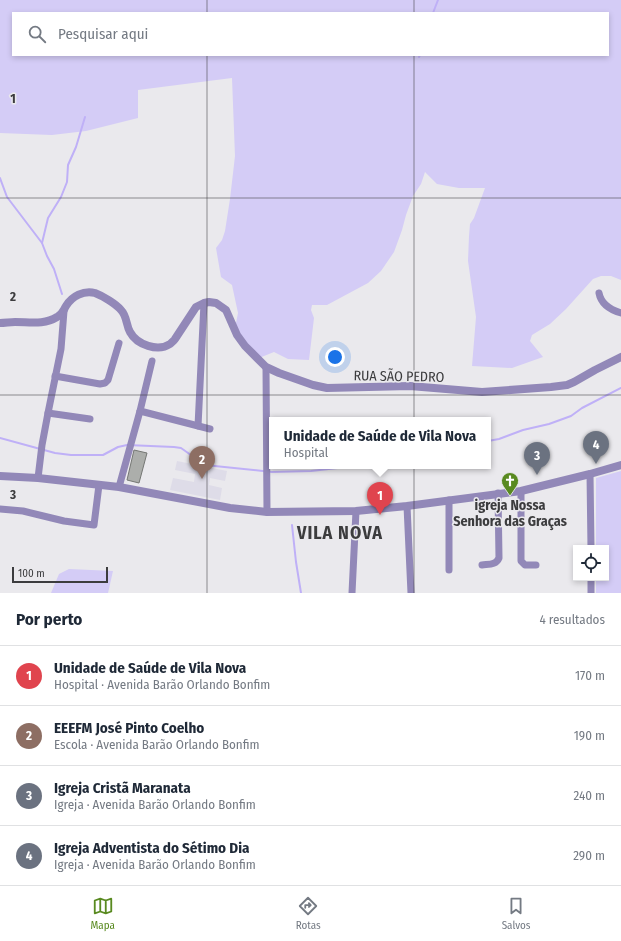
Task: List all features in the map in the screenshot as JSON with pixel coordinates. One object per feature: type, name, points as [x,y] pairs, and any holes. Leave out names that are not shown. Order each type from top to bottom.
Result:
[{"type":"street","points":[[0,323],[41,322],[54,319],[60,316],[66,306],[76,296],[85,293],[96,294],[114,303],[123,311],[129,331],[135,339],[146,345],[160,347],[170,344],[175,339],[196,308],[204,303]]},
{"type":"street","points":[[599,293],[600,298],[609,308],[621,313]]},
{"type":"street","points":[[198,426],[204,303]]},
{"type":"street","name":"RUA SÃO PEDRO","points":[[204,303],[216,303],[226,310],[237,335],[266,367],[313,385],[327,388],[410,386],[482,392],[551,387],[567,385],[621,357]]},
{"type":"street","points":[[38,478],[42,445],[60,349],[64,311]]},
{"type":"street","points":[[55,376],[100,384],[105,383],[108,380],[120,343]]},
{"type":"street","points":[[119,487],[130,450],[152,361]]},
{"type":"street","points":[[266,367],[266,512]]},
{"type":"street","points":[[140,411],[210,429]]},
{"type":"street","points":[[48,413],[90,420]]},
{"type":"street","points":[[0,476],[99,484],[230,508],[266,512],[356,512],[521,491],[621,465]]},
{"type":"street","points":[[590,474],[591,545]]},
{"type":"street","points":[[0,509],[23,511],[64,521],[94,525],[99,484]]},
{"type":"street","points":[[521,491],[521,561],[525,565],[536,565]]},
{"type":"street","points":[[482,564],[495,563],[499,558],[498,493]]},
{"type":"street","points":[[449,500],[449,570]]},
{"type":"street","points":[[407,506],[410,593]]},
{"type":"street","points":[[352,593],[356,512]]},
{"type":"street","points":[[591,581],[591,593]]},
{"type":"shaded area","points":[[0,0],[621,0],[621,280],[611,276],[601,276],[593,279],[566,309],[550,324],[532,335],[530,341],[543,357],[512,368],[472,366],[476,317],[468,261],[469,236],[470,224],[474,218],[485,188],[459,188],[437,184],[425,172],[421,184],[413,196],[394,252],[381,271],[368,283],[327,305],[312,305],[311,310],[314,318],[309,360],[288,359],[274,352],[259,358],[235,328],[238,313],[232,285],[221,277],[216,248],[222,240],[225,231],[235,156],[232,78],[138,90],[138,118],[86,131],[52,135],[0,133]]},
{"type":"shaded area","points":[[177,461],[227,471],[225,481],[210,478],[209,485],[222,488],[220,500],[170,490],[173,478],[194,482],[195,474],[175,470]]},
{"type":"shaded area","points":[[621,471],[621,593],[596,593],[596,581],[609,581],[609,545],[596,545],[596,478]]},
{"type":"shaded area","points":[[69,569],[113,571],[108,593],[51,593],[59,574]]},
{"type":"building","points":[[134,450],[147,453],[139,483],[127,480]]},
{"type":"waterway","points":[[433,12],[438,0]]},
{"type":"waterway","points":[[42,243],[48,218],[61,197],[67,182],[68,165],[76,147],[85,117]]},
{"type":"waterway","points":[[0,178],[7,197],[42,243],[54,269],[62,294]]},
{"type":"waterway","points":[[491,440],[523,430],[549,424],[571,416],[582,408],[621,388]]},
{"type":"waterway","points":[[0,438],[55,453],[71,455],[103,455],[118,447],[127,445],[174,447],[181,448],[205,465],[272,472],[329,469]]},
{"type":"waterway","points":[[292,525],[301,593]]},
{"type":"place","name":"Igreja Adventista do Sétimo Dia","points":[[596,464]]},
{"type":"place","name":"Igreja Cristã Maranata","points":[[537,475]]},
{"type":"place","name":"EEEFM José Pinto Coelho","points":[[202,479]]},
{"type":"place","name":"igreja Nossa Senhora das Graças","points":[[510,496]]},
{"type":"place","name":"Unidade de Saúde de Vila Nova","points":[[380,515]]},
{"type":"district","name":"VILA NOVA","points":[[340,533]]}]
